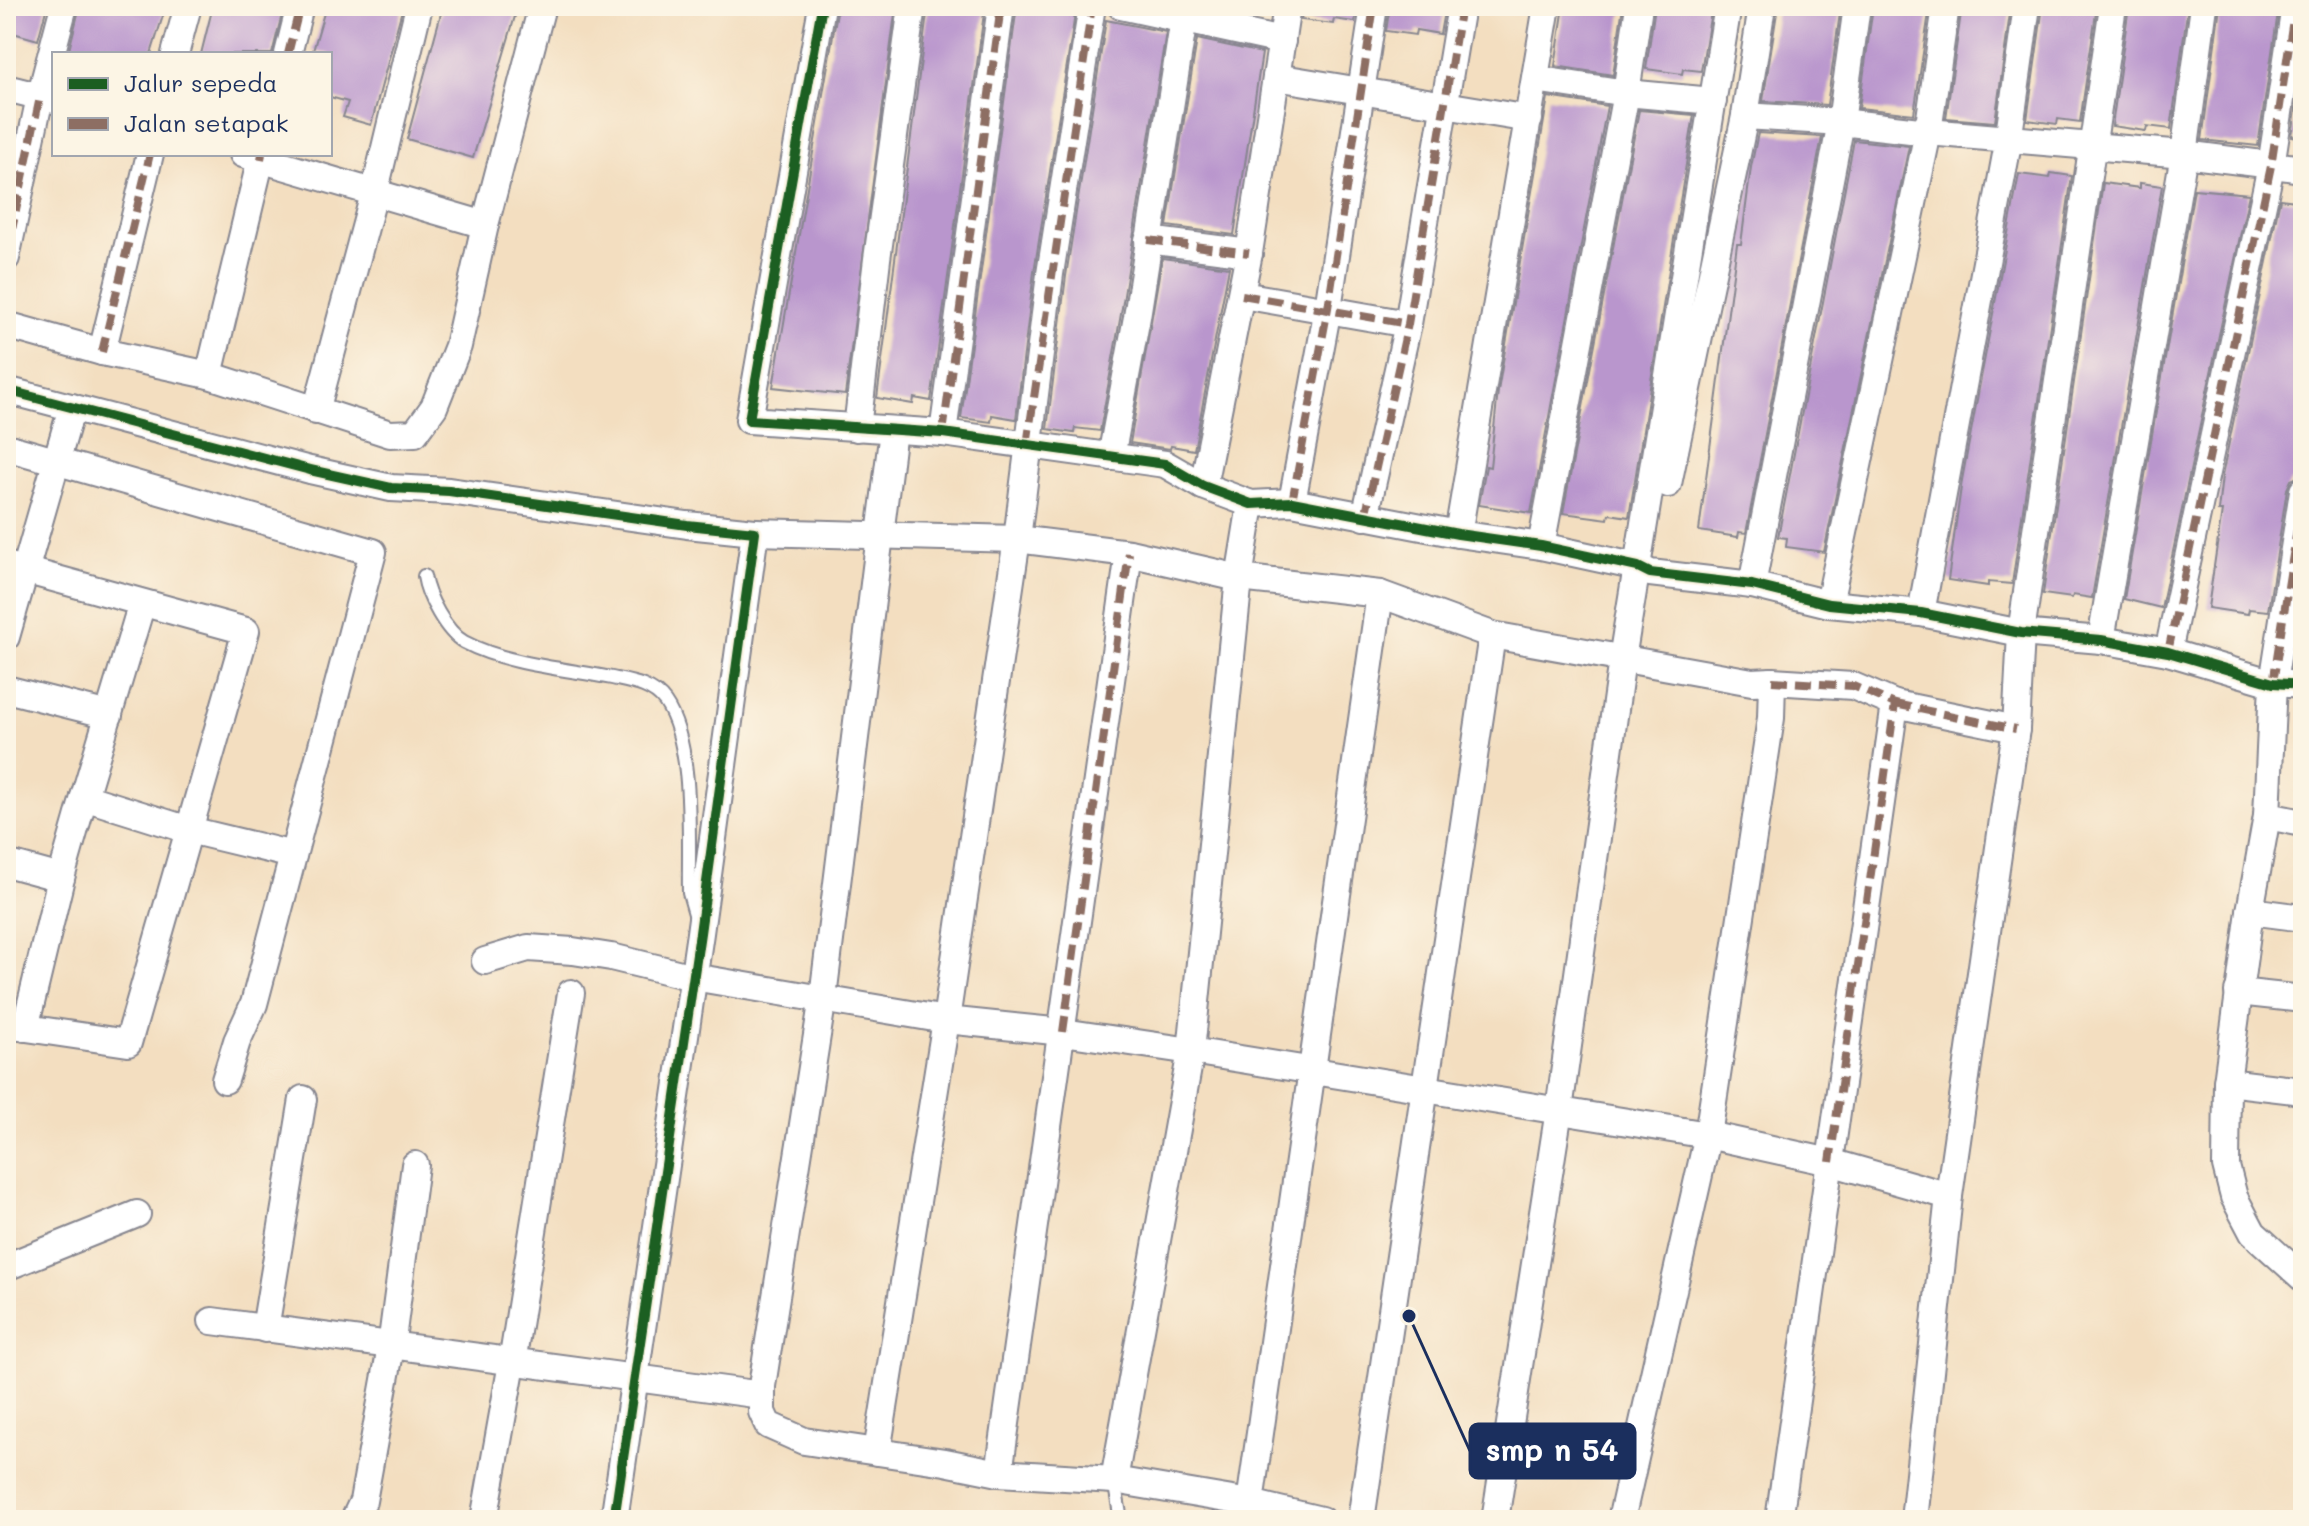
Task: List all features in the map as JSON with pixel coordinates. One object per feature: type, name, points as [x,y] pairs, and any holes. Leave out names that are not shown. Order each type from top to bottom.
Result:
[{"type":"street","points":[[56,52],[64,6]]},
{"type":"street","points":[[176,52],[188,6]]},
{"type":"street","points":[[288,52],[300,6]]},
{"type":"street","points":[[316,411],[374,194],[419,6]]},
{"type":"street","points":[[6,325],[102,352],[209,375],[390,434],[415,433],[434,407],[458,346],[485,225],[542,6]]},
{"type":"street","points":[[822,6],[749,420],[943,433],[1165,464],[1203,486],[1251,504],[1292,502],[1458,534],[1541,546],[1644,570],[1752,585],[1829,604],[1921,613],[2021,633],[2101,640],[2168,652],[2273,683],[2303,685]]},
{"type":"street","points":[[857,428],[912,6]]},
{"type":"street","points":[[943,433],[1001,6]]},
{"type":"street","points":[[877,1452],[946,1020],[1092,6]]},
{"type":"street","points":[[1121,6],[1185,13],[1282,41]]},
{"type":"street","points":[[1203,486],[1242,295],[1287,6]]},
{"type":"street","points":[[1292,502],[1328,308],[1374,6]]},
{"type":"street","points":[[1365,517],[1408,324],[1461,6]]},
{"type":"street","points":[[1458,534],[1547,6]]},
{"type":"street","points":[[1541,546],[1626,93],[1639,6]]},
{"type":"street","points":[[1644,570],[1728,6]]},
{"type":"street","points":[[1495,1520],[1559,1110],[1622,659],[1745,116],[1762,6]]},
{"type":"street","points":[[1752,585],[1841,122],[1857,6]]},
{"type":"street","points":[[1829,604],[1928,132],[1946,6]]},
{"type":"street","points":[[1921,613],[2008,138],[2027,6]]},
{"type":"street","points":[[1914,1520],[1949,1196],[2016,729],[2021,633],[2113,6]]},
{"type":"street","points":[[2101,640],[2184,154],[2204,6]]},
{"type":"street","points":[[2168,652],[2271,166],[2295,6]]},
{"type":"street","points":[[1111,457],[1137,317],[1185,13]]},
{"type":"street","points":[[6,258],[52,71]]},
{"type":"street","points":[[1276,77],[1529,119]]},
{"type":"street","points":[[1535,79],[1626,93],[1713,101]]},
{"type":"street","points":[[6,88],[47,98]]},
{"type":"street","points":[[1745,116],[2092,145],[2303,169]]},
{"type":"street","points":[[102,352],[150,156]]},
{"type":"street","points":[[209,375],[255,156],[485,225]]},
{"type":"street","points":[[1148,240],[1249,253]]},
{"type":"street","points":[[1242,295],[1408,324]]},
{"type":"street","points":[[6,390],[310,470],[391,488],[514,499],[755,532],[1017,539],[1129,553],[1239,578],[1380,594],[1492,635],[1622,659],[1752,682],[1853,686],[1895,704],[2016,729]]},
{"type":"street","points":[[6,637],[16,568],[58,461],[72,407]]},
{"type":"street","points":[[893,430],[823,997],[762,1395],[762,1412],[768,1425],[804,1441],[999,1473],[1114,1480],[1250,1503],[1321,1520]]},
{"type":"street","points":[[6,447],[373,552],[254,1004],[237,1041],[225,1080]]},
{"type":"street","points":[[2303,491],[2273,683],[2267,816],[2250,911],[2227,1082],[2226,1166],[2234,1197],[2253,1233],[2303,1278]]},
{"type":"street","points":[[1114,1480],[1191,1051],[1239,578],[1251,504]]},
{"type":"street","points":[[614,1520],[755,532]]},
{"type":"street","points":[[999,1473],[1129,553]]},
{"type":"street","points":[[16,568],[246,631],[128,1043],[15,1027],[142,603]]},
{"type":"street","points":[[1250,1503],[1380,594]]},
{"type":"street","points":[[1361,1520],[1492,635]]},
{"type":"street","points":[[1621,1520],[1708,1135],[1771,718],[1772,681]]},
{"type":"street","points":[[6,689],[109,715]]},
{"type":"street","points":[[1779,1520],[1895,704]]},
{"type":"street","points":[[84,797],[189,830],[293,855]]},
{"type":"street","points":[[2267,816],[2303,823]]},
{"type":"street","points":[[6,863],[61,878]]},
{"type":"street","points":[[2250,911],[2303,918]]},
{"type":"street","points":[[485,961],[528,948],[611,957],[693,977],[946,1020],[1063,1032],[1191,1051],[1708,1135],[1830,1162],[1949,1196]]},
{"type":"street","points":[[2238,992],[2303,999]]},
{"type":"street","points":[[484,1520],[571,993]]},
{"type":"street","points":[[2227,1082],[2303,1091]]},
{"type":"street","points":[[265,1329],[303,1099]]},
{"type":"street","points":[[354,1520],[363,1501],[391,1347],[415,1165]]},
{"type":"street","points":[[6,1267],[137,1214]]},
{"type":"street","points":[[212,1321],[762,1395]]},
{"type":"lane","points":[[424,576],[426,590],[437,611],[461,641],[500,656],[643,684],[665,701],[684,744],[689,893],[700,933]]},
{"type":"lane","points":[[1114,1480],[1121,1520]]},
{"type":"building","points":[[6,6],[47,6],[38,40],[6,31]]},
{"type":"building","points":[[80,6],[166,6],[152,52],[69,50]]},
{"type":"building","points":[[213,6],[284,6],[272,52],[202,52]]},
{"type":"building","points":[[326,6],[403,6],[371,125],[343,117],[348,102],[332,98],[332,52],[313,51]]},
{"type":"building","points":[[443,6],[518,6],[473,158],[407,139]]},
{"type":"building","points":[[838,6],[896,6],[845,395],[773,387]]},
{"type":"building","points":[[928,6],[985,6],[931,401],[914,398],[913,404],[877,398]]},
{"type":"building","points":[[1017,6],[1051,10],[1052,6],[1076,8],[1034,272],[1016,419],[992,415],[991,422],[961,418]]},
{"type":"building","points":[[1303,6],[1358,6],[1355,22],[1334,19],[1333,24],[1301,20]]},
{"type":"building","points":[[1390,6],[1445,6],[1440,34],[1416,30],[1415,35],[1386,31]]},
{"type":"building","points":[[1564,6],[1623,6],[1613,75],[1555,66]]},
{"type":"building","points":[[1655,6],[1712,6],[1701,71],[1683,69],[1682,74],[1646,69]]},
{"type":"building","points":[[1778,6],[1841,6],[1827,105],[1763,101]]},
{"type":"building","points":[[1873,6],[1930,6],[1914,114],[1859,108]]},
{"type":"building","points":[[1962,6],[2011,6],[1995,122],[1946,118]]},
{"type":"building","points":[[2043,6],[2097,6],[2080,122],[2058,119],[2057,124],[2027,120]]},
{"type":"building","points":[[2129,6],[2188,6],[2171,129],[2147,126],[2146,131],[2112,126]]},
{"type":"building","points":[[2220,6],[2279,6],[2258,146],[2202,140]]},
{"type":"building","points":[[1106,20],[1166,32],[1100,431],[1075,428],[1074,433],[1047,429],[1066,276]]},
{"type":"building","points":[[1197,39],[1262,53],[1234,235],[1167,226]]},
{"type":"building","points":[[2303,61],[2303,138],[2292,136]]},
{"type":"building","points":[[1548,97],[1607,106],[1531,513],[1479,505],[1486,466],[1490,467],[1498,391]]},
{"type":"building","points":[[1639,110],[1694,115],[1629,517],[1609,514],[1608,519],[1563,513]]},
{"type":"building","points":[[1758,133],[1822,137],[1746,533],[1739,532],[1738,537],[1699,531],[1737,244],[1741,244]]},
{"type":"building","points":[[1854,140],[1909,146],[1824,552],[1786,547],[1787,538],[1778,537]]},
{"type":"building","points":[[2051,173],[2072,176],[2012,584],[1988,582],[1988,586],[1948,580],[1962,480],[2019,174],[2050,178]]},
{"type":"building","points":[[2103,183],[2140,188],[2140,183],[2162,186],[2092,598],[2073,595],[2072,598],[2043,594]]},
{"type":"building","points":[[2194,189],[2249,194],[2161,608],[2124,599]]},
{"type":"building","points":[[2280,199],[2303,202],[2303,452],[2300,476],[2291,480],[2287,489],[2268,611],[2249,609],[2248,614],[2208,608],[2222,511],[2218,511],[2222,476]]},
{"type":"building","points":[[1162,258],[1229,267],[1194,450],[1130,443]]},
{"type":"marked path","points":[[288,52],[300,6]]},
{"type":"marked path","points":[[943,433],[1001,6]]},
{"type":"marked path","points":[[1027,445],[1092,6]]},
{"type":"marked path","points":[[1292,502],[1328,308],[1374,6]]},
{"type":"marked path","points":[[1365,517],[1408,324],[1461,6]]},
{"type":"marked path","points":[[2168,652],[2271,166],[2295,6]]},
{"type":"marked path","points":[[6,258],[40,97]]},
{"type":"marked path","points":[[102,352],[150,156]]},
{"type":"marked path","points":[[1148,240],[1249,253]]},
{"type":"marked path","points":[[1242,295],[1408,324]]},
{"type":"marked path","points":[[2273,683],[2303,491]]},
{"type":"marked path","points":[[1063,1032],[1129,553]]},
{"type":"marked path","points":[[1772,681],[1853,686],[1895,704],[1830,1162]]},
{"type":"marked path","points":[[1895,704],[2016,729]]},
{"type":"cycle path","points":[[822,6],[749,420],[943,433],[1165,464],[1203,486],[1251,504],[1292,502],[1458,534],[1541,546],[1638,567],[1650,573],[1752,585],[1829,604],[1921,613],[2021,633],[2101,640],[2168,652],[2273,683],[2303,685]]},
{"type":"cycle path","points":[[6,390],[310,470],[391,488],[449,491],[755,532],[614,1520]]},
{"type":"place","name":"smp n 54","points":[[1409,1316]]}]
